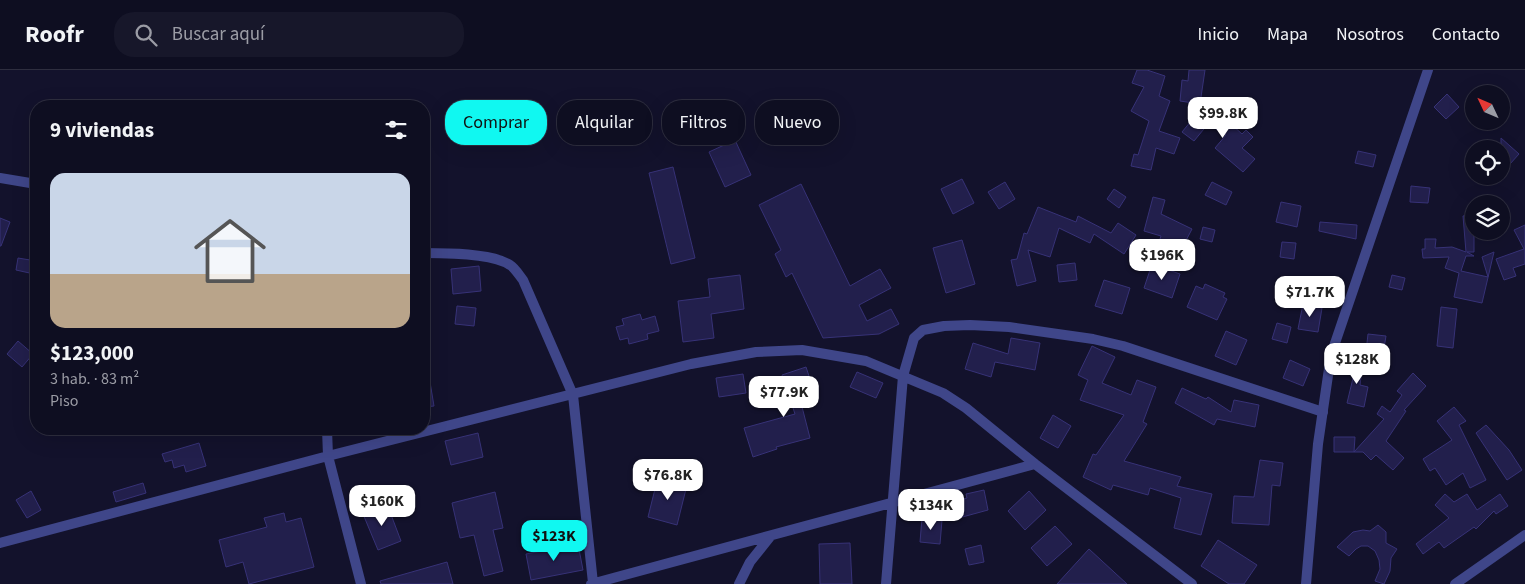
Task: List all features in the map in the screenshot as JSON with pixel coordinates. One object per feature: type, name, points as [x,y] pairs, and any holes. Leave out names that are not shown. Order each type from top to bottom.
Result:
[{"type":"street","points":[[1306,584],[1318,444],[1331,355],[1428,70]]},
{"type":"street","points":[[0,178],[30,183]]},
{"type":"street","points":[[430,253],[448,253],[496,259],[511,266],[523,280],[573,396],[592,584],[1035,464]]},
{"type":"street","points":[[886,584],[903,376],[914,338],[923,330],[944,326],[1009,327],[1092,339],[1123,346],[1323,412]]},
{"type":"street","points":[[430,431],[573,396],[691,364],[756,352],[802,350],[866,360],[943,393],[966,408],[1035,464],[1192,584]]},
{"type":"street","points":[[326,435],[328,456],[360,584]]},
{"type":"street","points":[[0,543],[414,435]]},
{"type":"street","points":[[1455,584],[1525,535]]},
{"type":"street","points":[[739,584],[750,562],[770,536]]},
{"type":"building","points":[[1137,70],[1147,70],[1165,76],[1159,96],[1170,101],[1159,131],[1180,138],[1174,154],[1156,148],[1151,170],[1131,166],[1134,154],[1138,155],[1149,121],[1131,111],[1144,87],[1132,83]]},
{"type":"building","points":[[1189,70],[1205,70],[1200,104],[1180,101],[1182,80],[1188,81]]},
{"type":"building","points":[[1447,94],[1459,107],[1446,119],[1434,107]]},
{"type":"building","points":[[1201,109],[1229,126],[1231,124],[1242,134],[1246,130],[1253,137],[1242,148],[1255,159],[1243,172],[1215,148],[1226,135],[1208,124],[1194,141],[1182,132]]},
{"type":"building","points":[[724,145],[737,145],[751,175],[725,187],[709,152]]},
{"type":"building","points":[[1510,146],[1519,154],[1510,164]]},
{"type":"building","points":[[1358,151],[1376,155],[1373,167],[1355,163]]},
{"type":"building","points":[[673,167],[695,258],[671,264],[649,173]]},
{"type":"building","points":[[962,179],[974,203],[953,214],[941,189]]},
{"type":"building","points":[[1005,182],[1015,199],[999,209],[988,192]]},
{"type":"building","points":[[1212,182],[1232,192],[1226,205],[1205,195]]},
{"type":"building","points":[[801,184],[850,286],[880,269],[891,288],[859,305],[867,321],[891,309],[899,324],[879,334],[823,338],[792,273],[786,277],[775,254],[781,250],[759,205]]},
{"type":"building","points":[[1411,186],[1430,188],[1428,203],[1410,202]]},
{"type":"building","points":[[1114,189],[1126,197],[1119,208],[1107,199]]},
{"type":"building","points":[[1153,197],[1165,200],[1161,214],[1192,229],[1181,250],[1160,239],[1161,236],[1144,231]]},
{"type":"building","points":[[1281,202],[1301,206],[1297,227],[1276,222]]},
{"type":"building","points":[[1038,207],[1076,222],[1078,216],[1111,233],[1118,223],[1136,235],[1124,254],[1094,234],[1090,243],[1059,228],[1050,257],[1028,250],[1036,281],[1017,286],[1011,260],[1017,259],[1024,233],[1027,234]]},
{"type":"building","points":[[1463,216],[1465,216],[1465,240]]},
{"type":"building","points":[[0,218],[10,222],[1,246],[0,246]]},
{"type":"building","points":[[1320,222],[1357,225],[1356,239],[1319,231]]},
{"type":"building","points":[[1525,225],[1525,264],[1513,268],[1516,276],[1504,280],[1496,259],[1524,249],[1514,230]]},
{"type":"building","points":[[1203,227],[1215,230],[1212,242],[1200,239]]},
{"type":"building","points":[[1425,239],[1436,239],[1435,248],[1452,247],[1466,252],[1465,240],[1474,240],[1474,252],[1467,252],[1474,256],[1466,256],[1461,271],[1488,277],[1482,257],[1494,252],[1482,303],[1454,297],[1459,273],[1445,268],[1449,257],[1423,258],[1422,249],[1425,249]]},
{"type":"building","points":[[962,240],[975,284],[946,293],[933,248]]},
{"type":"building","points":[[1282,242],[1296,243],[1294,259],[1280,257]]},
{"type":"building","points":[[18,258],[30,260],[30,273],[16,270]]},
{"type":"building","points":[[1075,263],[1077,280],[1059,282],[1057,265]]},
{"type":"building","points":[[1152,264],[1180,274],[1172,298],[1144,288]]},
{"type":"building","points":[[479,266],[481,291],[453,294],[451,269]]},
{"type":"building","points":[[740,275],[744,309],[711,314],[714,338],[683,342],[678,301],[710,297],[708,279]]},
{"type":"building","points":[[1392,275],[1405,278],[1402,290],[1389,287]]},
{"type":"building","points":[[1104,280],[1130,288],[1122,314],[1095,306]]},
{"type":"building","points":[[1205,284],[1225,293],[1223,297],[1227,299],[1217,320],[1187,307],[1196,286],[1203,289]]},
{"type":"building","points":[[1318,294],[1332,295],[1331,304],[1317,303]]},
{"type":"building","points":[[1303,304],[1322,308],[1318,332],[1298,329]]},
{"type":"building","points":[[457,306],[476,308],[474,326],[455,324]]},
{"type":"building","points":[[1441,307],[1457,309],[1453,348],[1437,346]]},
{"type":"building","points":[[640,314],[642,320],[655,316],[659,331],[647,334],[648,339],[629,344],[628,338],[620,340],[616,327],[624,325],[622,319]]},
{"type":"building","points":[[1277,323],[1291,327],[1287,343],[1272,339]]},
{"type":"building","points":[[1226,331],[1247,340],[1236,365],[1215,356]]},
{"type":"building","points":[[1368,334],[1386,336],[1383,354],[1366,352]]},
{"type":"building","points":[[1011,338],[1040,343],[1035,370],[995,362],[991,377],[965,369],[973,343],[1008,354]]},
{"type":"building","points":[[18,341],[30,351],[30,358],[22,367],[7,354]]},
{"type":"building","points":[[1092,346],[1115,357],[1102,383],[1131,395],[1137,380],[1156,387],[1143,422],[1147,424],[1124,461],[1181,477],[1177,486],[1212,494],[1201,535],[1174,528],[1181,498],[1150,488],[1148,495],[1113,485],[1111,490],[1083,477],[1093,454],[1096,455],[1124,415],[1080,400],[1088,380],[1078,375]]},
{"type":"building","points":[[1290,360],[1310,369],[1303,386],[1283,378]]},
{"type":"building","points":[[1350,360],[1363,361],[1360,385],[1368,387],[1364,407],[1347,403],[1354,374],[1349,373]]},
{"type":"building","points":[[806,367],[815,394],[800,399],[810,438],[776,447],[777,449],[753,457],[744,428],[795,414],[782,375]]},
{"type":"building","points":[[857,372],[883,383],[876,398],[850,387]]},
{"type":"building","points":[[1413,373],[1426,386],[1404,410],[1406,411],[1386,441],[1404,458],[1393,470],[1376,455],[1371,460],[1363,452],[1354,452],[1384,419],[1377,414],[1382,406],[1390,412],[1402,395],[1397,391]]},
{"type":"building","points":[[743,374],[746,393],[719,397],[716,378]]},
{"type":"building","points":[[430,382],[434,406],[430,406]]},
{"type":"building","points":[[1182,388],[1206,399],[1208,397],[1231,412],[1234,400],[1259,405],[1255,427],[1217,419],[1214,425],[1175,403]]},
{"type":"building","points":[[1454,407],[1466,421],[1459,425],[1486,480],[1470,488],[1463,473],[1446,485],[1435,468],[1430,471],[1423,459],[1452,440],[1437,421]]},
{"type":"building","points":[[1053,415],[1071,426],[1058,448],[1040,438]]},
{"type":"building","points":[[1486,425],[1509,450],[1522,470],[1507,480],[1476,433]]},
{"type":"building","points":[[478,433],[483,457],[451,465],[445,441]]},
{"type":"building","points":[[1334,437],[1355,437],[1354,452],[1334,452]]},
{"type":"building","points":[[199,443],[206,466],[186,472],[184,465],[174,468],[172,460],[165,462],[162,454]]},
{"type":"building","points":[[1260,460],[1283,463],[1280,486],[1272,485],[1269,525],[1232,523],[1234,496],[1254,497]]},
{"type":"building","points":[[658,477],[687,485],[677,525],[648,517]]},
{"type":"building","points":[[143,483],[146,493],[116,502],[113,492]]},
{"type":"building","points":[[984,490],[988,510],[955,519],[950,502],[967,498],[966,494]]},
{"type":"building","points":[[31,491],[41,510],[27,518],[16,500]]},
{"type":"building","points":[[1029,491],[1046,510],[1025,530],[1008,511]]},
{"type":"building","points":[[495,492],[503,528],[493,530],[503,571],[484,576],[474,535],[460,538],[452,503]]},
{"type":"building","points":[[1445,494],[1454,502],[1467,494],[1477,510],[1500,494],[1508,506],[1496,514],[1494,511],[1476,529],[1474,527],[1444,548],[1439,542],[1423,554],[1416,544],[1449,518],[1435,505]]},
{"type":"building","points":[[387,504],[401,541],[378,550],[363,514]]},
{"type":"building","points":[[284,513],[286,522],[301,518],[314,567],[249,584],[243,562],[226,567],[219,540],[267,527],[264,518]]},
{"type":"building","points":[[922,518],[942,520],[940,544],[920,542]]},
{"type":"building","points":[[1378,525],[1386,532],[1386,543],[1397,549],[1391,558],[1390,571],[1384,584],[1375,581],[1380,569],[1375,551],[1368,546],[1361,546],[1349,556],[1337,547],[1353,532],[1370,531]]},
{"type":"building","points":[[1055,526],[1072,544],[1047,566],[1031,548]]},
{"type":"building","points":[[1218,540],[1257,565],[1244,584],[1229,584],[1201,566]]},
{"type":"building","points":[[850,543],[852,584],[820,584],[819,544]]},
{"type":"building","points":[[578,544],[583,570],[531,580],[526,554]]},
{"type":"building","points":[[981,545],[984,562],[969,565],[965,549]]},
{"type":"building","points":[[1089,549],[1127,584],[1057,584]]},
{"type":"building","points":[[447,562],[453,584],[381,584],[380,581]]}]
